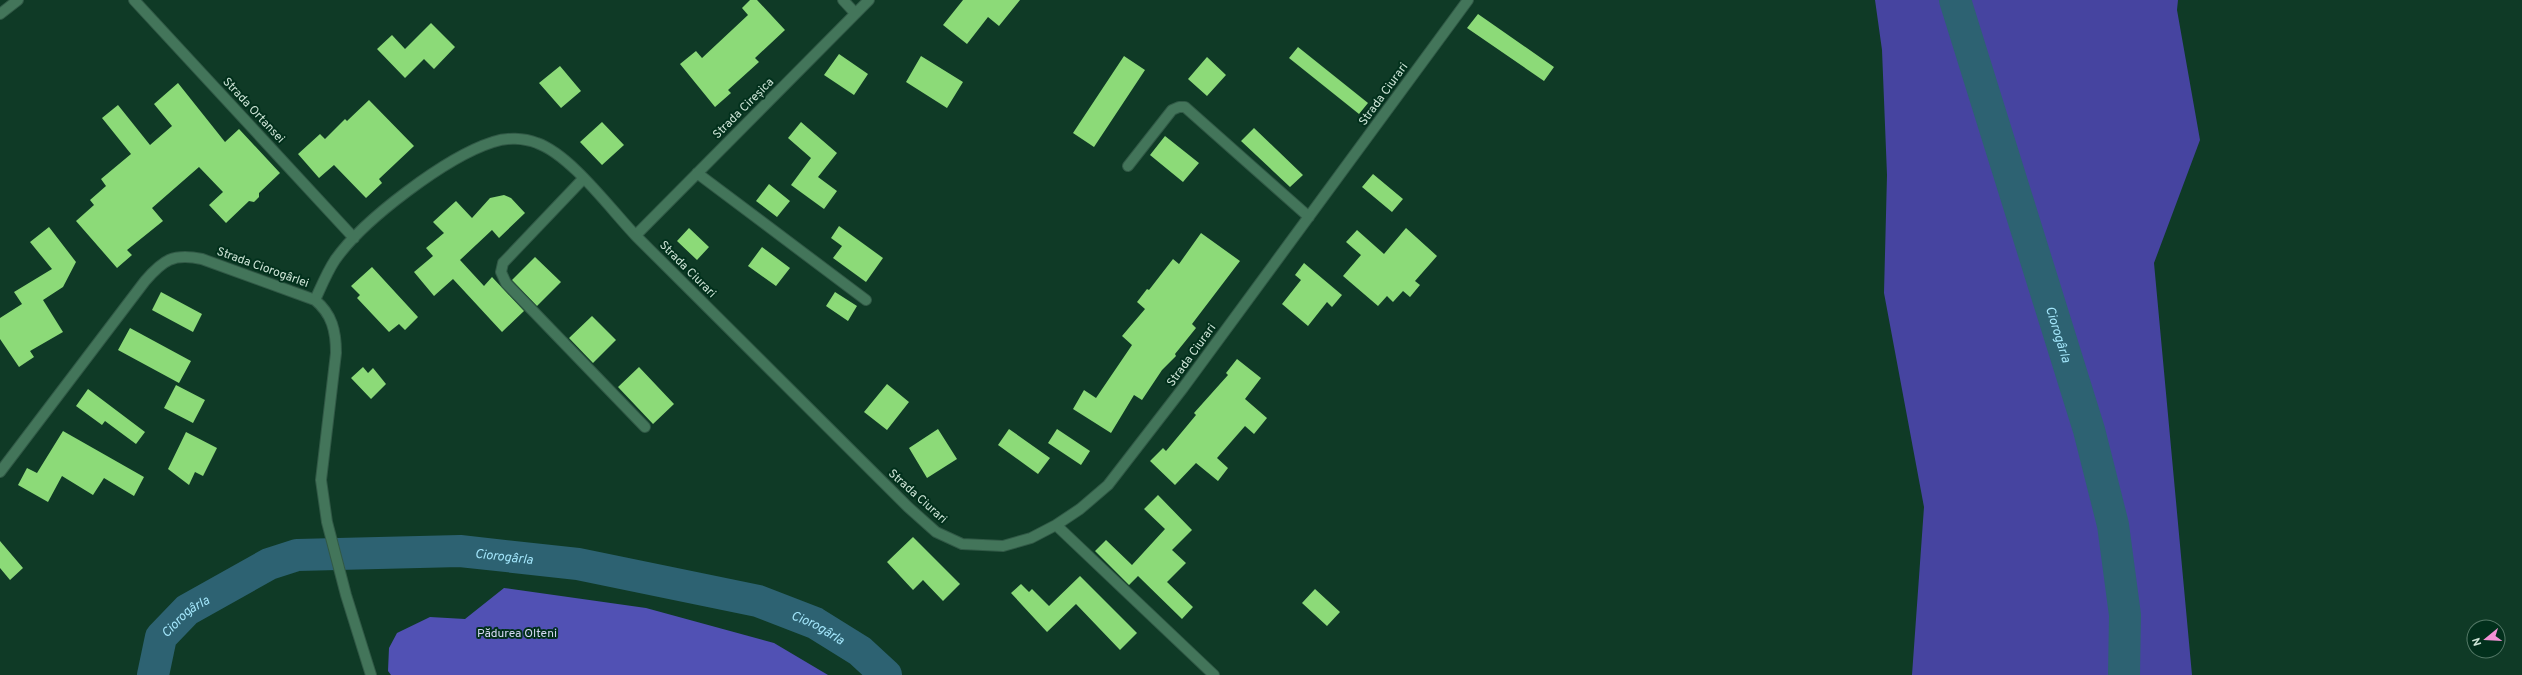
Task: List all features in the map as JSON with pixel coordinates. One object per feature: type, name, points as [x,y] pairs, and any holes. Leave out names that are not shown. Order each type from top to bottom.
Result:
[{"type":"street","points":[[0,14],[18,0]]},
{"type":"street","name":"Strada Ortansei","points":[[134,0],[354,238]]},
{"type":"street","points":[[843,0],[855,13]]},
{"type":"street","name":"Strada Cireșica","points":[[636,235],[868,0]]},
{"type":"street","name":"Strada Ciurari","points":[[315,300],[335,260],[354,238],[372,220],[439,170],[465,155],[493,142],[510,138],[537,143],[555,153],[583,179],[636,235],[908,507],[936,532],[962,544],[1004,546],[1031,538],[1056,525],[1080,509],[1108,485],[1184,388],[1468,0]]},
{"type":"street","points":[[1128,166],[1172,110],[1179,107],[1185,108],[1309,217]]},
{"type":"street","points":[[696,173],[866,300]]},
{"type":"street","points":[[583,179],[503,263],[501,272],[506,283],[645,428]]},
{"type":"street","name":"Strada Ciorogârlei","points":[[0,472],[145,281],[164,261],[188,256],[202,259],[315,300],[324,308],[332,320],[336,336],[336,353],[321,480],[327,522],[346,595],[372,675]]},
{"type":"street","points":[[1056,525],[1214,675]]},
{"type":"shaded area","points":[[1875,0],[2178,0],[2177,10],[2200,140],[2154,263],[2192,675],[1912,675],[1924,507],[1884,293],[1887,175],[1882,50]]},
{"type":"green space","name":"Pădurea Olteni","points":[[504,588],[646,608],[774,643],[828,675],[391,675],[388,671],[389,648],[397,633],[430,617],[465,619]]},
{"type":"building","points":[[750,0],[757,0],[785,30],[755,58],[759,62],[728,90],[731,93],[715,107],[680,64],[696,51],[702,58],[748,15],[742,8]]},
{"type":"building","points":[[963,0],[1020,0],[999,26],[988,17],[967,44],[943,25]]},
{"type":"building","points":[[1478,14],[1554,67],[1544,81],[1467,28]]},
{"type":"building","points":[[431,23],[455,47],[434,69],[424,59],[405,78],[377,49],[392,35],[405,49]]},
{"type":"building","points":[[1298,47],[1368,103],[1359,114],[1289,58]]},
{"type":"building","points":[[839,54],[868,74],[854,95],[824,75]]},
{"type":"building","points":[[921,56],[963,82],[947,108],[906,82]]},
{"type":"building","points":[[1124,56],[1145,70],[1094,147],[1073,133]]},
{"type":"building","points":[[1207,57],[1226,75],[1207,96],[1188,79]]},
{"type":"building","points":[[560,66],[581,91],[561,108],[539,83]]},
{"type":"building","points":[[178,83],[225,142],[239,129],[280,173],[259,193],[259,197],[254,202],[249,201],[226,223],[209,205],[223,192],[199,167],[152,208],[163,221],[127,250],[132,255],[117,268],[76,221],[94,205],[90,200],[106,186],[101,179],[131,154],[102,118],[118,105],[150,145],[172,126],[154,104]]},
{"type":"building","points":[[369,100],[414,146],[379,179],[382,183],[366,198],[334,165],[319,178],[298,154],[320,134],[325,139],[345,119],[347,121]]},
{"type":"building","points":[[602,122],[624,145],[602,165],[580,142]]},
{"type":"building","points":[[801,122],[837,153],[818,177],[837,191],[824,209],[791,185],[811,158],[788,138]]},
{"type":"building","points":[[1254,128],[1303,175],[1290,187],[1241,141]]},
{"type":"building","points":[[1165,136],[1199,163],[1183,182],[1150,155]]},
{"type":"building","points":[[1373,174],[1403,199],[1392,212],[1362,187]]},
{"type":"building","points":[[769,184],[790,201],[777,217],[756,201]]},
{"type":"building","points":[[504,195],[511,198],[525,213],[499,238],[492,230],[460,260],[484,286],[492,277],[524,311],[502,332],[453,279],[434,296],[414,272],[433,256],[426,248],[444,233],[433,222],[456,201],[472,218],[490,198]]},
{"type":"building","points":[[839,226],[883,258],[866,282],[833,258],[842,246],[831,238]]},
{"type":"building","points":[[49,227],[76,262],[63,287],[43,300],[63,332],[30,351],[34,357],[19,367],[0,339],[0,318],[22,304],[14,292],[52,269],[30,242]]},
{"type":"building","points":[[689,228],[709,247],[697,260],[677,241]]},
{"type":"building","points":[[1406,228],[1437,256],[1415,281],[1420,285],[1410,297],[1403,291],[1393,302],[1387,296],[1378,306],[1343,276],[1361,255],[1346,242],[1357,230],[1384,254]]},
{"type":"building","points":[[1201,233],[1240,261],[1192,324],[1196,328],[1175,354],[1176,356],[1162,370],[1142,400],[1134,395],[1111,433],[1073,409],[1084,390],[1096,398],[1132,345],[1122,336],[1145,309],[1137,302],[1147,289],[1149,290],[1173,259],[1179,264]]},
{"type":"building","points":[[762,247],[790,268],[776,286],[748,266]]},
{"type":"building","points":[[535,257],[561,282],[537,306],[512,280]]},
{"type":"building","points":[[1304,263],[1342,295],[1332,307],[1327,302],[1308,326],[1282,304],[1301,280],[1295,275]]},
{"type":"building","points":[[372,267],[418,317],[405,330],[399,324],[389,332],[357,298],[360,295],[351,286]]},
{"type":"building","points":[[161,292],[202,314],[193,332],[152,310]]},
{"type":"building","points":[[835,292],[857,306],[848,321],[826,306]]},
{"type":"building","points":[[592,316],[616,340],[593,363],[569,338]]},
{"type":"building","points":[[130,328],[191,361],[179,383],[118,350]]},
{"type":"building","points":[[1237,359],[1261,378],[1245,399],[1267,418],[1254,434],[1245,426],[1217,458],[1228,468],[1218,481],[1196,463],[1175,485],[1150,461],[1163,448],[1166,451],[1196,415],[1194,413],[1228,375],[1226,373]]},
{"type":"building","points":[[363,367],[368,373],[373,368],[386,384],[371,399],[351,378]]},
{"type":"building","points":[[639,367],[674,404],[653,424],[618,387]]},
{"type":"building","points":[[887,384],[909,402],[887,430],[864,412]]},
{"type":"building","points":[[176,385],[205,400],[193,423],[164,408]]},
{"type":"building","points":[[88,389],[145,432],[136,444],[105,421],[102,425],[76,406]]},
{"type":"building","points":[[938,429],[957,459],[927,478],[909,448]]},
{"type":"building","points":[[1009,429],[1050,458],[1038,474],[998,445]]},
{"type":"building","points":[[1057,429],[1090,451],[1081,465],[1048,443]]},
{"type":"building","points":[[63,431],[144,477],[134,496],[104,478],[93,495],[62,476],[48,502],[18,485],[27,468],[37,473]]},
{"type":"building","points":[[186,432],[217,448],[203,476],[195,472],[189,485],[168,469]]},
{"type":"building","points":[[1158,495],[1192,530],[1172,550],[1186,563],[1167,582],[1193,607],[1182,619],[1138,576],[1129,585],[1095,551],[1106,540],[1132,565],[1165,529],[1144,509]]},
{"type":"building","points":[[913,537],[960,584],[943,601],[923,580],[913,590],[887,562]]},
{"type":"building","points":[[0,541],[23,568],[10,580],[0,568]]},
{"type":"building","points":[[1080,576],[1137,633],[1120,650],[1076,604],[1047,632],[1011,593],[1021,584],[1029,592],[1032,589],[1049,606]]},
{"type":"building","points":[[1315,589],[1340,612],[1327,626],[1302,603]]},
{"type":"waterway","name":"Ciorogârla","points":[[1955,0],[2089,430],[2113,525],[2125,615],[2124,675]]},
{"type":"waterway","name":"Ciorogârla","points":[[153,675],[161,637],[187,610],[269,564],[297,555],[460,551],[578,564],[758,601],[815,623],[860,651],[886,675]]}]
